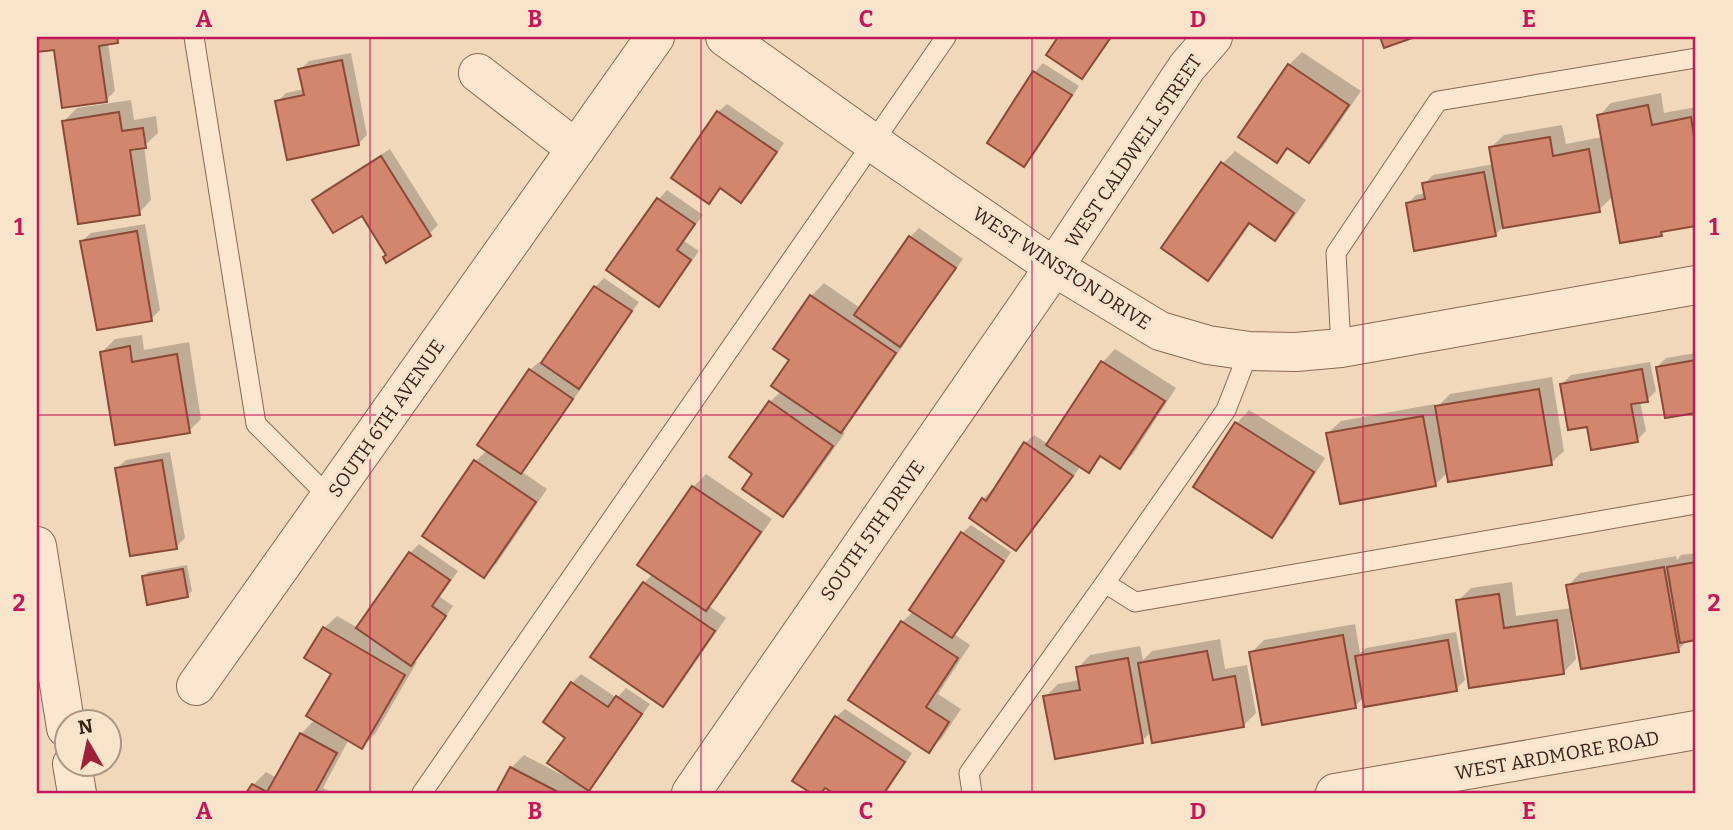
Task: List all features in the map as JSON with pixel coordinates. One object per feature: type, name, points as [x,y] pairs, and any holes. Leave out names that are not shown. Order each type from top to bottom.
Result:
[{"type":"street","name":"SOUTH 6TH AVENUE","points":[[196,686],[655,37]]},
{"type":"street","name":"WEST WINSTON DRIVE","points":[[726,37],[1054,267],[1160,331],[1208,345],[1249,351],[1296,352],[1341,348],[1696,285]]},
{"type":"street","name":"WEST CALDWELL STREET","points":[[1054,267],[1187,67],[1213,37]]},
{"type":"street","points":[[478,73],[576,149]]},
{"type":"street","name":"SOUTH 5TH DRIVE","points":[[691,793],[1054,267]]},
{"type":"street","points":[[37,546],[45,653],[60,708]]},
{"type":"street","name":"WEST ARDMORE ROAD","points":[[1335,793],[1696,730]]},
{"type":"lane","points":[[194,37],[256,424],[330,498]]},
{"type":"lane","points":[[422,793],[946,37]]},
{"type":"lane","points":[[1341,348],[1336,253],[1438,101],[1696,58]]},
{"type":"lane","points":[[972,793],[969,773],[1226,410],[1249,351]]},
{"type":"lane","points":[[1105,583],[1135,601],[1696,504]]},
{"type":"building","points":[[37,37],[117,37],[118,43],[99,46],[107,102],[62,108],[54,50],[37,52]]},
{"type":"building","points":[[1058,37],[1111,37],[1082,79],[1046,55]]},
{"type":"building","points":[[1380,37],[1415,37],[1384,48]]},
{"type":"building","points":[[342,60],[359,145],[287,160],[275,101],[304,95],[298,69]]},
{"type":"building","points":[[1288,64],[1349,105],[1309,163],[1287,148],[1277,163],[1238,137]]},
{"type":"building","points":[[1033,71],[1072,95],[1024,167],[987,143]]},
{"type":"building","points":[[1648,105],[1652,125],[1691,117],[1696,149],[1696,226],[1661,232],[1662,236],[1620,243],[1597,115]]},
{"type":"building","points":[[717,111],[777,152],[741,203],[720,188],[709,204],[671,178]]},
{"type":"building","points":[[119,112],[122,131],[143,128],[146,148],[130,150],[140,215],[78,224],[62,121]]},
{"type":"building","points":[[1550,137],[1553,156],[1589,149],[1600,212],[1503,228],[1489,147]]},
{"type":"building","points":[[381,156],[431,236],[386,263],[383,257],[386,255],[362,216],[333,233],[312,200]]},
{"type":"building","points":[[1221,162],[1294,213],[1275,241],[1249,223],[1208,281],[1161,248]]},
{"type":"building","points":[[1484,172],[1496,236],[1414,251],[1406,203],[1425,199],[1422,183]]},
{"type":"building","points":[[657,198],[695,224],[677,250],[691,260],[659,307],[606,270]]},
{"type":"building","points":[[137,231],[152,321],[97,330],[80,241]]},
{"type":"building","points":[[909,236],[956,268],[900,347],[854,315]]},
{"type":"building","points":[[594,286],[632,311],[579,389],[541,363]]},
{"type":"building","points":[[810,295],[896,353],[841,433],[771,386],[789,360],[773,349]]},
{"type":"building","points":[[130,346],[132,362],[177,354],[190,433],[115,445],[100,352]]},
{"type":"building","points":[[1696,360],[1696,413],[1665,418],[1656,367]]},
{"type":"building","points":[[1101,361],[1165,401],[1120,469],[1100,456],[1089,473],[1046,445]]},
{"type":"building","points":[[529,369],[573,399],[521,474],[477,445]]},
{"type":"building","points":[[1642,369],[1648,402],[1631,404],[1638,442],[1591,450],[1587,427],[1568,430],[1560,384]]},
{"type":"building","points":[[1539,389],[1552,465],[1448,482],[1435,406]]},
{"type":"building","points":[[769,401],[833,446],[783,517],[742,489],[752,474],[729,457]]},
{"type":"building","points":[[1423,416],[1436,486],[1340,504],[1326,433]]},
{"type":"building","points":[[1235,422],[1314,472],[1272,538],[1193,487]]},
{"type":"building","points":[[1024,442],[1073,476],[1016,551],[969,518],[982,498],[986,501]]},
{"type":"building","points":[[162,460],[177,549],[130,556],[115,468]]},
{"type":"building","points":[[474,460],[536,502],[484,578],[422,536]]},
{"type":"building","points":[[692,486],[761,532],[706,611],[637,565]]},
{"type":"building","points":[[961,532],[1004,561],[952,638],[909,610]]},
{"type":"building","points":[[409,552],[450,580],[432,606],[446,616],[411,666],[356,628]]},
{"type":"building","points":[[1696,562],[1696,640],[1680,643],[1667,567]]},
{"type":"building","points":[[1664,567],[1679,652],[1581,669],[1566,585]]},
{"type":"building","points":[[183,569],[188,597],[147,605],[142,576]]},
{"type":"building","points":[[643,582],[715,631],[663,707],[590,657]]},
{"type":"building","points":[[1499,594],[1504,628],[1557,620],[1564,674],[1469,688],[1456,600]]},
{"type":"building","points":[[901,621],[958,658],[926,707],[949,722],[929,753],[848,700]]},
{"type":"building","points":[[323,627],[405,675],[362,749],[306,716],[331,674],[304,658]]},
{"type":"building","points":[[1343,635],[1356,708],[1262,725],[1249,652]]},
{"type":"building","points":[[1448,640],[1457,691],[1364,707],[1355,656]]},
{"type":"building","points":[[1207,651],[1213,680],[1235,676],[1244,727],[1152,743],[1138,663]]},
{"type":"building","points":[[1128,658],[1143,743],[1055,759],[1043,696],[1080,690],[1076,667]]},
{"type":"building","points":[[571,682],[608,707],[616,696],[642,714],[589,791],[547,763],[565,738],[543,722]]},
{"type":"building","points":[[835,716],[905,762],[884,793],[833,793],[825,788],[821,793],[811,793],[792,781]]},
{"type":"building","points":[[300,733],[337,753],[315,793],[246,793],[252,784],[267,792]]},
{"type":"building","points":[[510,767],[560,793],[496,793]]}]
